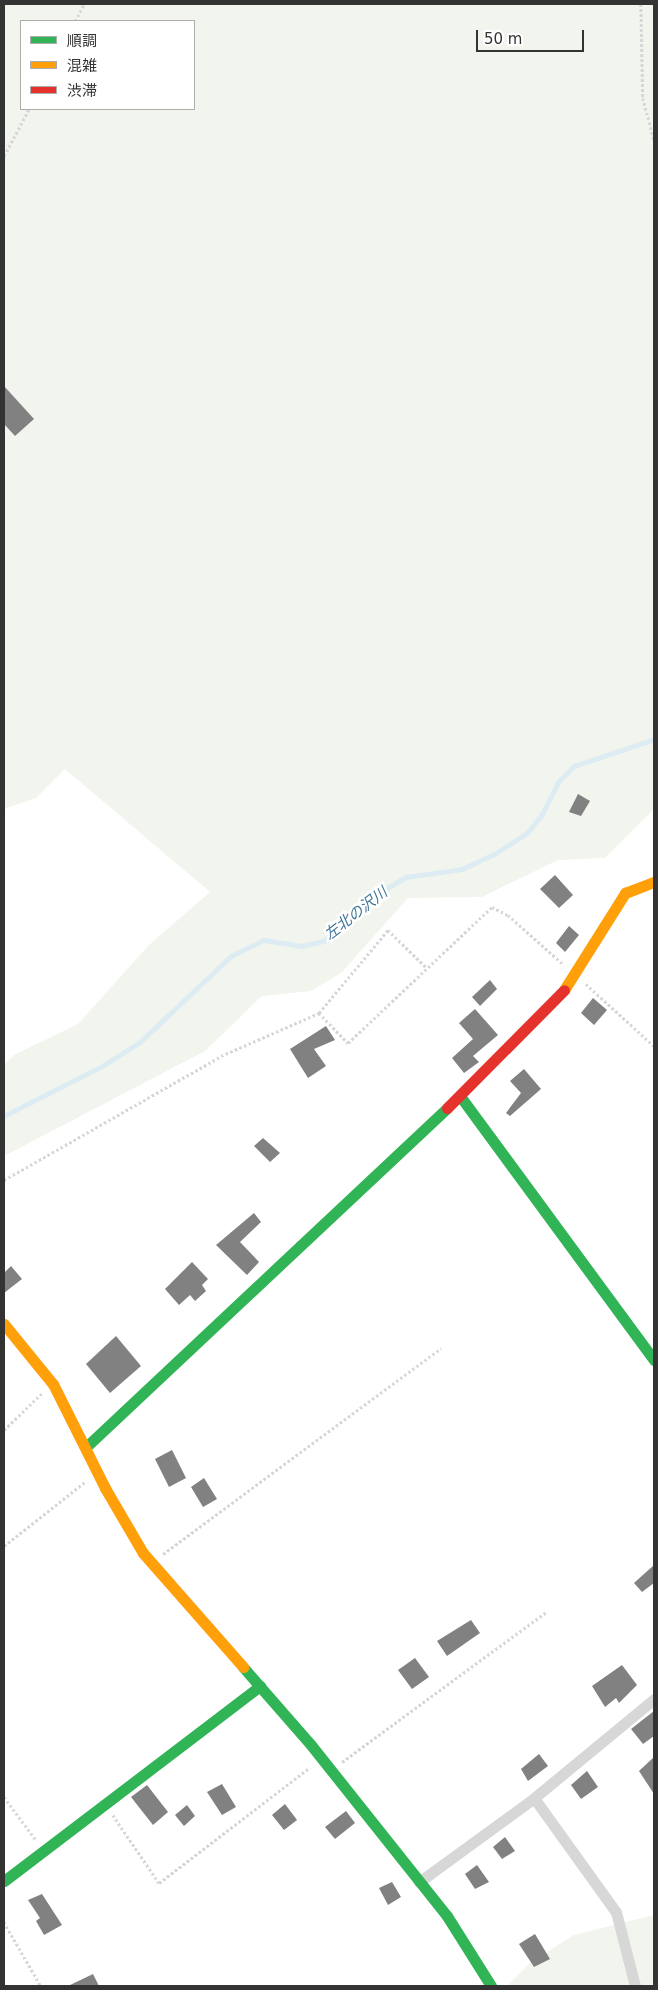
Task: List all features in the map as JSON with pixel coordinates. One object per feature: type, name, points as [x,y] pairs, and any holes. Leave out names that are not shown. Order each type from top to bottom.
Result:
[{"type":"street","points":[[86,1447],[460,1096],[560,997],[625,893],[654,882]]},
{"type":"street","points":[[460,1096],[654,1360]]},
{"type":"street","points":[[4,1324],[53,1384],[86,1447],[97,1473],[152,1563],[331,1770],[447,1916],[491,1986]]},
{"type":"street","points":[[4,1881],[260,1686]]},
{"type":"street","points":[[419,1882],[534,1798],[654,1700]]},
{"type":"street","points":[[534,1798],[616,1912],[635,1986]]},
{"type":"path","points":[[76,20],[84,4]]},
{"type":"path","points":[[641,4],[643,98],[654,140]]},
{"type":"path","points":[[4,156],[28,110]]},
{"type":"path","points":[[319,1013],[348,1043],[492,907],[508,915],[654,1046]]},
{"type":"path","points":[[4,1180],[221,1056],[319,1013],[388,930],[427,968]]},
{"type":"path","points":[[152,1563],[441,1348]]},
{"type":"path","points":[[4,1430],[53,1384]]},
{"type":"path","points":[[4,1546],[97,1473]]},
{"type":"path","points":[[331,1770],[546,1612]]},
{"type":"path","points":[[105,1804],[159,1883],[321,1759]]},
{"type":"path","points":[[4,1797],[44,1850]]},
{"type":"path","points":[[4,1922],[41,1986]]},
{"type":"shaded area","points":[[4,4],[654,4],[654,809],[605,858],[558,860],[482,897],[408,898],[341,973],[311,991],[262,996],[205,1051],[4,1156],[4,1065],[14,1055],[78,1024],[149,945],[210,892],[65,769],[36,798],[4,809]]},
{"type":"shaded area","points":[[654,1915],[654,1986],[507,1986],[531,1962],[574,1935]]},
{"type":"building","points":[[4,386],[34,419],[15,436],[4,424]]},
{"type":"building","points":[[578,794],[590,801],[581,816],[569,812]]},
{"type":"building","points":[[555,875],[573,895],[559,908],[540,889]]},
{"type":"building","points":[[569,926],[579,935],[565,952],[556,943]]},
{"type":"building","points":[[490,980],[497,989],[480,1006],[472,997]]},
{"type":"building","points":[[593,998],[607,1010],[594,1025],[581,1013]]},
{"type":"building","points":[[475,1009],[498,1035],[473,1056],[479,1062],[464,1073],[452,1058],[473,1039],[459,1023]]},
{"type":"building","points":[[326,1026],[335,1040],[314,1049],[326,1066],[308,1078],[290,1049]]},
{"type":"building","points":[[524,1069],[541,1089],[510,1116],[506,1113],[521,1093],[510,1081]]},
{"type":"building","points":[[263,1138],[280,1153],[270,1162],[254,1146]]},
{"type":"building","points":[[254,1213],[261,1222],[240,1242],[259,1262],[247,1275],[216,1245]]},
{"type":"building","points":[[192,1262],[208,1279],[202,1285],[206,1291],[195,1301],[190,1295],[179,1305],[165,1289]]},
{"type":"building","points":[[11,1266],[22,1279],[4,1293],[4,1273]]},
{"type":"building","points":[[116,1336],[141,1366],[110,1393],[86,1364]]},
{"type":"building","points":[[172,1450],[186,1478],[169,1487],[155,1459]]},
{"type":"building","points":[[204,1478],[217,1499],[203,1507],[191,1487]]},
{"type":"building","points":[[654,1565],[654,1583],[642,1592],[634,1583]]},
{"type":"building","points":[[471,1620],[480,1633],[447,1656],[437,1641]]},
{"type":"building","points":[[415,1658],[429,1677],[412,1689],[398,1670]]},
{"type":"building","points":[[622,1665],[637,1685],[619,1703],[616,1698],[605,1707],[592,1686]]},
{"type":"building","points":[[654,1711],[654,1736],[643,1744],[631,1729]]},
{"type":"building","points":[[539,1754],[548,1766],[528,1781],[521,1769]]},
{"type":"building","points":[[654,1757],[654,1794],[639,1771]]},
{"type":"building","points":[[587,1771],[598,1787],[581,1799],[571,1785]]},
{"type":"building","points":[[222,1784],[236,1807],[222,1815],[207,1792]]},
{"type":"building","points":[[147,1785],[168,1812],[153,1825],[131,1797]]},
{"type":"building","points":[[285,1804],[297,1820],[284,1830],[272,1815]]},
{"type":"building","points":[[187,1805],[195,1816],[184,1826],[175,1815]]},
{"type":"building","points":[[346,1811],[355,1823],[335,1839],[325,1827]]},
{"type":"building","points":[[505,1837],[515,1851],[502,1859],[493,1847]]},
{"type":"building","points":[[477,1865],[489,1882],[475,1889],[465,1874]]},
{"type":"building","points":[[392,1882],[401,1897],[388,1905],[379,1888]]},
{"type":"building","points":[[42,1894],[62,1925],[44,1935],[36,1921],[40,1918],[28,1900]]},
{"type":"building","points":[[535,1934],[550,1959],[534,1967],[519,1944]]},
{"type":"building","points":[[93,1974],[99,1986],[68,1986]]},
{"type":"waterway","name":"左北の沢川","points":[[4,1116],[104,1065],[140,1042],[231,956],[264,940],[302,946],[323,941],[347,925],[387,888],[406,877],[462,869],[496,853],[527,833],[541,816],[558,782],[574,766],[654,739]]},
{"type":"traffic: fast","points":[[460,1096],[654,1360]]},
{"type":"traffic: fast","points":[[86,1447],[447,1108]]},
{"type":"traffic: fast","points":[[243,1667],[311,1745],[447,1916],[491,1986]]},
{"type":"traffic: fast","points":[[4,1881],[260,1686]]},
{"type":"traffic: slow","points":[[564,990],[625,893],[654,882]]},
{"type":"traffic: slow","points":[[4,1324],[53,1384],[105,1488],[143,1553],[243,1667]]},
{"type":"traffic: jam","points":[[447,1108],[564,990]]}]
